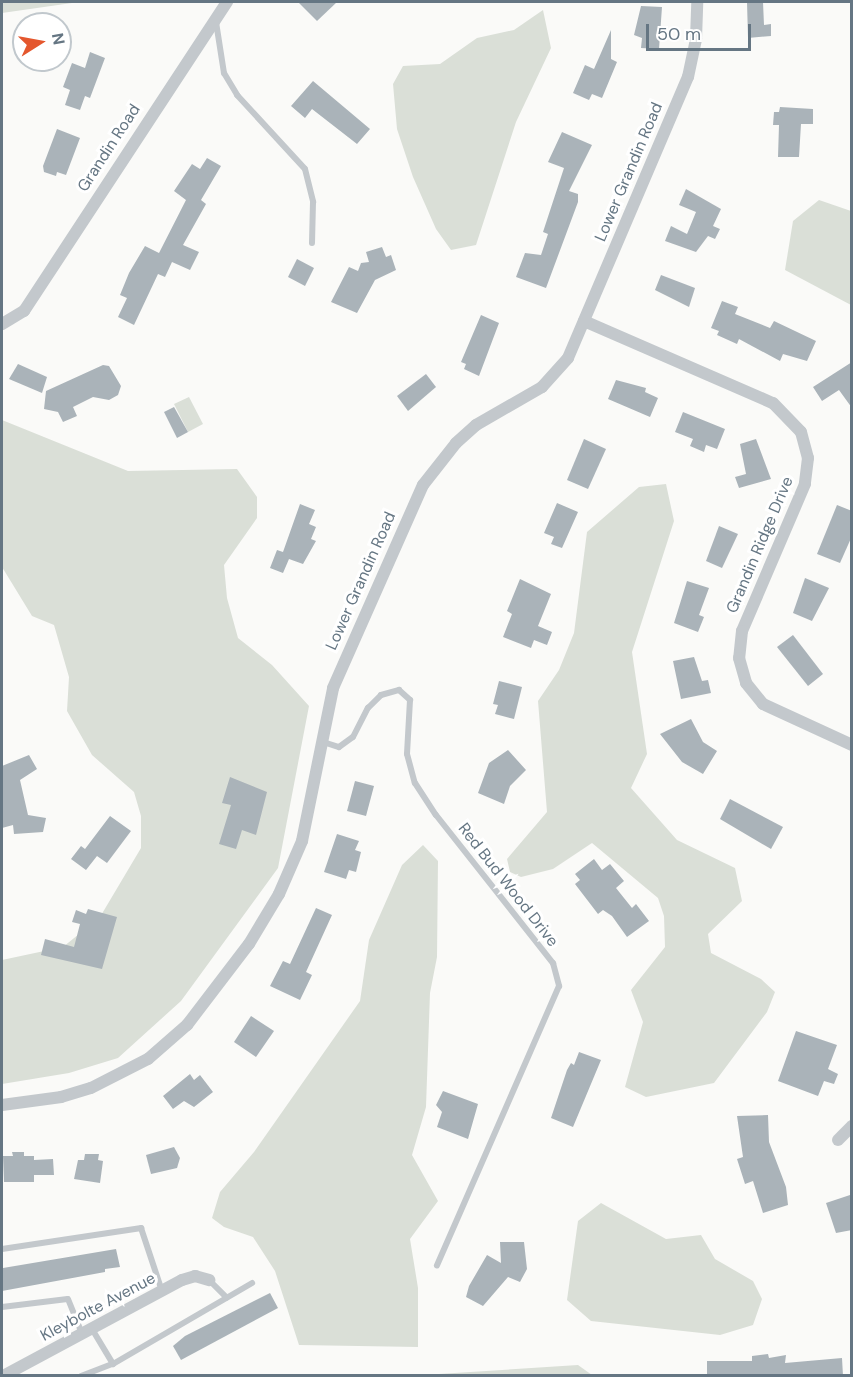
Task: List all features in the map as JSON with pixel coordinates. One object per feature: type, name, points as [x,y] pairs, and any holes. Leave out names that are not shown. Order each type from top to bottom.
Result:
[{"type":"street","name":"Grandin Road","points":[[2,324],[21,314],[226,2]]},
{"type":"street","name":"Lower Grandin Road","points":[[2,1105],[61,1097],[92,1088],[148,1059],[187,1025],[249,944],[290,872],[310,811],[320,741],[333,688],[423,484],[438,462],[476,425],[542,387],[568,358],[688,77],[696,39],[698,2]]},
{"type":"street","name":"Grandin Ridge Drive","points":[[584,321],[773,403],[801,432],[808,458],[805,484],[742,631],[739,658],[746,683],[763,704],[852,745]]},
{"type":"street","points":[[838,1140],[852,1126]]},
{"type":"street","name":"Kleybolte Avenue","points":[[3,1376],[162,1291],[195,1276],[209,1280]]},
{"type":"lane","points":[[215,18],[224,73],[237,95],[305,169],[313,202],[312,243]]},
{"type":"lane","name":"Red Bud Wood Drive","points":[[320,741],[339,747],[353,736],[368,708],[381,695],[399,690],[410,700],[407,754],[415,783],[436,815],[553,963],[559,986],[437,1265]]},
{"type":"lane","points":[[2,1250],[141,1228],[162,1291]]},
{"type":"lane","points":[[209,1280],[227,1298]]},
{"type":"lane","points":[[81,1376],[113,1364],[252,1283]]},
{"type":"lane","points":[[2,1307],[68,1299],[87,1331],[113,1364]]},
{"type":"shaded area","points":[[2,2],[71,2],[72,3],[2,13]]},
{"type":"shaded area","points":[[543,10],[551,48],[516,122],[476,245],[451,250],[436,229],[413,177],[397,129],[393,84],[403,66],[440,64],[477,38],[514,30]]},
{"type":"shaded area","points":[[819,200],[851,211],[851,305],[785,270],[793,221]]},
{"type":"shaded area","points":[[189,397],[203,424],[188,432],[174,404]]},
{"type":"shaded area","points":[[2,420],[128,471],[237,469],[257,497],[257,518],[224,565],[227,598],[238,638],[272,665],[309,706],[278,868],[181,1001],[118,1058],[69,1073],[2,1084],[2,960],[63,947],[100,917],[141,848],[141,816],[134,792],[92,755],[67,711],[69,677],[54,625],[32,616],[2,567]]},
{"type":"shaded area","points":[[666,484],[674,521],[632,652],[647,754],[631,788],[677,840],[735,868],[742,901],[708,934],[711,953],[761,979],[775,992],[767,1012],[714,1083],[646,1097],[625,1087],[643,1022],[631,990],[665,947],[664,916],[658,898],[592,843],[553,869],[521,877],[510,872],[507,859],[547,812],[538,701],[559,670],[574,633],[587,532],[639,487]]},
{"type":"shaded area","points":[[423,845],[438,861],[437,957],[430,993],[426,1107],[412,1155],[438,1201],[410,1239],[418,1288],[418,1347],[299,1345],[275,1271],[253,1237],[224,1227],[212,1218],[220,1192],[254,1152],[360,1001],[369,940],[402,865]]},
{"type":"shaded area","points":[[601,1203],[666,1239],[701,1235],[715,1259],[753,1281],[762,1299],[753,1325],[720,1335],[591,1321],[567,1300],[578,1221]]},
{"type":"shaded area","points":[[578,1365],[592,1375],[423,1375]]},
{"type":"building","points":[[298,2],[337,2],[317,21]]},
{"type":"building","points":[[747,2],[763,2],[764,25],[771,24],[771,36],[748,38]]},
{"type":"building","points":[[641,6],[662,7],[659,49],[641,48],[642,38],[634,35]]},
{"type":"building","points":[[611,30],[611,59],[617,62],[602,98],[592,94],[589,100],[573,93],[585,65],[594,69]]},
{"type":"building","points":[[90,52],[105,58],[90,98],[85,96],[80,110],[65,105],[70,90],[63,87],[69,72],[72,72],[72,63],[85,68]]},
{"type":"building","points":[[313,81],[370,129],[357,144],[312,109],[305,118],[291,106]]},
{"type":"building","points":[[780,107],[813,109],[813,124],[801,124],[799,157],[778,157],[779,125],[773,125],[774,112],[779,112]]},
{"type":"building","points":[[57,129],[80,138],[66,175],[57,172],[56,176],[44,172],[43,166]]},
{"type":"building","points":[[562,132],[592,145],[569,191],[578,194],[578,202],[546,288],[516,277],[525,253],[541,255],[548,234],[543,232],[564,168],[548,162]]},
{"type":"building","points":[[207,158],[221,166],[201,200],[206,204],[183,245],[199,252],[190,270],[172,262],[165,277],[158,274],[134,325],[118,317],[127,298],[120,295],[129,273],[145,246],[159,253],[186,200],[174,191],[192,164],[200,169]]},
{"type":"building","points":[[686,189],[721,209],[713,226],[720,229],[715,239],[708,236],[696,252],[665,241],[671,226],[687,234],[696,212],[679,205]]},
{"type":"building","points":[[382,247],[386,257],[391,255],[396,270],[375,280],[357,313],[331,302],[349,267],[358,271],[361,263],[369,262],[366,252]]},
{"type":"building","points":[[297,259],[314,268],[305,286],[288,277]]},
{"type":"building","points":[[661,275],[695,288],[689,307],[655,290]]},
{"type":"building","points":[[722,301],[738,307],[735,314],[770,328],[774,321],[816,341],[807,361],[783,354],[780,361],[739,339],[737,344],[717,335],[719,331],[711,328]]},
{"type":"building","points":[[481,315],[499,323],[479,376],[464,369],[466,364],[461,362]]},
{"type":"building","points":[[852,362],[852,408],[839,390],[822,401],[813,387]]},
{"type":"building","points":[[18,364],[47,377],[42,393],[9,379]]},
{"type":"building","points":[[103,365],[109,366],[121,386],[118,395],[109,400],[93,397],[73,407],[77,416],[63,422],[58,412],[44,409],[46,391]]},
{"type":"building","points":[[426,374],[436,387],[408,411],[397,396]]},
{"type":"building","points":[[616,380],[646,388],[645,392],[658,398],[650,417],[608,399]]},
{"type":"building","points":[[174,407],[188,432],[177,438],[164,412]]},
{"type":"building","points":[[683,412],[725,429],[717,449],[706,445],[704,452],[690,446],[693,439],[675,432]]},
{"type":"building","points":[[584,439],[606,449],[588,489],[567,480]]},
{"type":"building","points":[[756,439],[771,479],[739,488],[735,477],[746,474],[740,444]]},
{"type":"building","points":[[557,503],[578,512],[562,548],[551,544],[554,537],[544,533]]},
{"type":"building","points":[[300,504],[315,510],[309,524],[316,527],[311,539],[316,541],[303,564],[289,559],[283,573],[270,568],[277,550],[283,552]]},
{"type":"building","points":[[837,505],[852,511],[852,536],[840,563],[817,554]]},
{"type":"building","points":[[719,526],[738,534],[722,568],[706,561]]},
{"type":"building","points":[[805,578],[829,588],[812,621],[793,613]]},
{"type":"building","points":[[520,579],[551,594],[538,626],[552,632],[547,645],[534,640],[531,648],[503,637],[512,614],[507,611]]},
{"type":"building","points":[[687,581],[709,588],[699,615],[704,617],[698,632],[674,623]]},
{"type":"building","points":[[793,635],[823,674],[808,686],[777,647]]},
{"type":"building","points":[[694,657],[702,681],[708,680],[711,693],[681,699],[673,661]]},
{"type":"building","points":[[499,681],[522,687],[514,719],[495,714],[498,705],[493,704]]},
{"type":"building","points":[[691,719],[703,742],[717,751],[703,774],[682,762],[660,734]]},
{"type":"building","points":[[508,750],[526,770],[510,786],[504,804],[478,793],[489,763]]},
{"type":"building","points":[[29,755],[37,769],[20,780],[28,815],[46,818],[43,832],[14,834],[13,825],[2,828],[2,766]]},
{"type":"building","points":[[230,777],[267,792],[256,835],[242,830],[236,849],[219,844],[231,805],[222,803]]},
{"type":"building","points":[[355,781],[374,786],[366,816],[347,811]]},
{"type":"building","points":[[730,799],[783,827],[771,849],[720,819]]},
{"type":"building","points":[[110,816],[131,831],[107,863],[97,856],[86,870],[71,859],[81,846],[85,849]]},
{"type":"building","points":[[337,834],[359,841],[355,850],[361,852],[356,872],[349,870],[346,879],[324,872]]},
{"type":"building","points":[[594,859],[602,870],[610,864],[624,881],[616,888],[632,908],[636,904],[649,921],[627,937],[612,916],[603,910],[598,914],[575,884],[580,880],[575,874]]},
{"type":"building","points":[[316,908],[332,915],[306,972],[312,975],[300,1000],[270,986],[283,961],[290,964]]},
{"type":"building","points":[[88,909],[117,917],[102,969],[41,955],[45,939],[74,947],[80,924],[72,922],[76,910],[86,914]]},
{"type":"building","points":[[251,1016],[274,1031],[256,1057],[234,1042]]},
{"type":"building","points":[[796,1031],[837,1045],[828,1069],[838,1074],[834,1084],[824,1081],[818,1096],[778,1081]]},
{"type":"building","points":[[579,1052],[601,1060],[573,1127],[551,1118],[567,1070],[571,1063],[574,1065]]},
{"type":"building","points":[[190,1074],[194,1080],[200,1075],[213,1092],[194,1107],[184,1101],[173,1109],[163,1096]]},
{"type":"building","points":[[443,1091],[478,1104],[468,1139],[437,1127],[442,1112],[436,1105]]},
{"type":"building","points":[[768,1115],[769,1142],[786,1187],[788,1205],[763,1213],[753,1181],[745,1184],[737,1159],[743,1157],[737,1116]]},
{"type":"building","points":[[174,1147],[180,1158],[177,1168],[151,1174],[146,1155]]},
{"type":"building","points":[[12,1152],[24,1152],[24,1156],[34,1156],[34,1160],[53,1159],[54,1175],[34,1175],[34,1182],[4,1182],[3,1156],[13,1156]]},
{"type":"building","points":[[85,1154],[99,1154],[98,1160],[103,1161],[100,1183],[74,1179],[78,1160],[84,1160]]},
{"type":"building","points":[[850,1195],[852,1230],[836,1233],[826,1203]]},
{"type":"building","points":[[500,1242],[524,1242],[527,1269],[520,1282],[508,1277],[483,1306],[466,1297],[469,1286],[487,1255],[501,1263]]},
{"type":"building","points":[[116,1249],[120,1267],[105,1269],[105,1272],[2,1291],[3,1268]]},
{"type":"building","points":[[270,1293],[278,1308],[181,1360],[173,1346],[185,1336]]},
{"type":"building","points":[[768,1354],[769,1358],[786,1355],[785,1363],[842,1358],[843,1376],[707,1376],[707,1361],[752,1361],[752,1356]]}]
